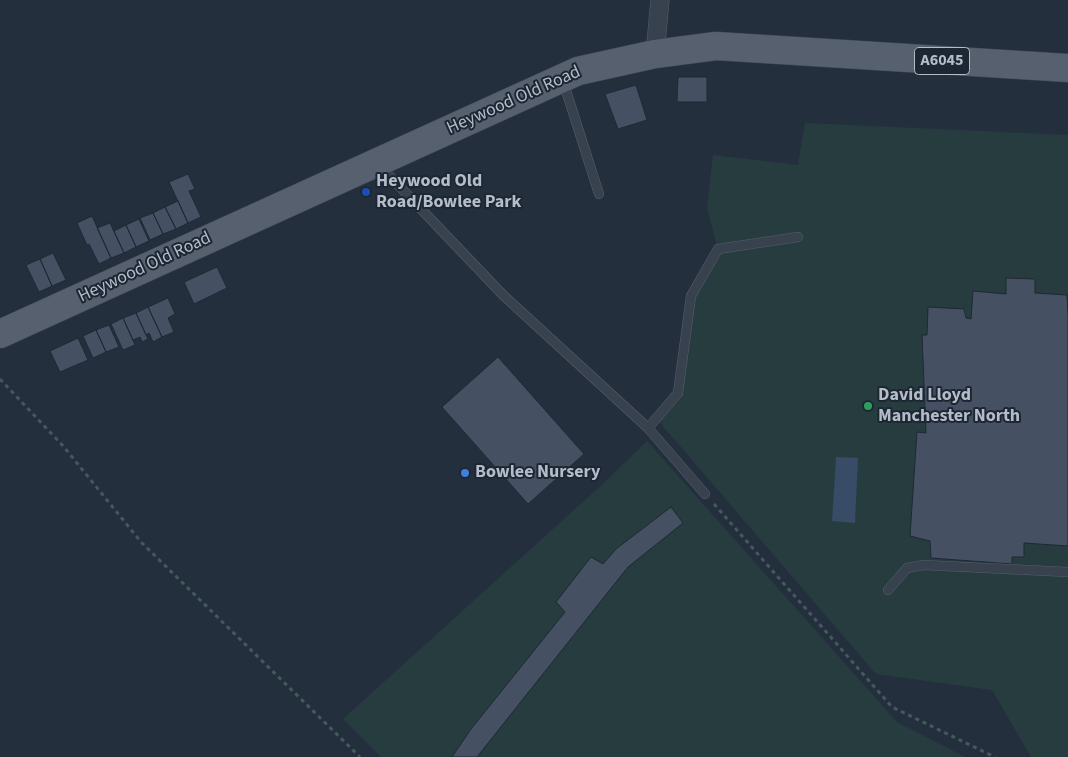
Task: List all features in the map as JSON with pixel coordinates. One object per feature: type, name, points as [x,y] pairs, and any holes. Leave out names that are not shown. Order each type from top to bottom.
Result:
[{"type":"main road","name":"Heywood Old Road","points":[[0,334],[578,71],[656,54],[716,46],[1068,68]]},
{"type":"street","points":[[656,54],[660,0]]},
{"type":"lane","points":[[562,78],[599,194]]},
{"type":"lane","points":[[377,162],[503,295],[648,428],[705,494]]},
{"type":"lane","points":[[648,428],[678,393],[691,296],[718,249],[798,236]]},
{"type":"lane","points":[[888,590],[907,568],[923,565],[1068,572]]},
{"type":"path","points":[[0,379],[64,447],[141,542],[360,757]]},
{"type":"path","points":[[705,494],[892,707],[995,757]]},
{"type":"green space","name":"David Lloyd Manchester North","points":[[805,123],[1068,135],[1068,757],[1031,757],[992,690],[876,674],[656,418],[678,393],[692,295],[718,249],[707,208],[713,155],[798,165]]},
{"type":"green space","points":[[647,441],[897,722],[965,757],[381,757],[343,719],[606,481]]},
{"type":"water","points":[[836,457],[858,458],[855,523],[832,521]]},
{"type":"building","points":[[678,77],[707,77],[707,102],[677,102]]},
{"type":"building","points":[[636,85],[647,120],[618,129],[605,94]]},
{"type":"building","points":[[188,174],[195,189],[189,191],[201,217],[188,223],[169,182]]},
{"type":"building","points":[[178,201],[188,223],[176,229],[165,207]]},
{"type":"building","points":[[165,207],[176,229],[163,234],[153,213]]},
{"type":"building","points":[[153,213],[163,234],[150,240],[140,218]]},
{"type":"building","points":[[92,216],[111,258],[99,264],[89,244],[87,245],[77,223]]},
{"type":"building","points":[[139,219],[149,241],[136,247],[126,225]]},
{"type":"building","points":[[110,223],[124,253],[111,258],[97,228]]},
{"type":"building","points":[[126,225],[136,247],[124,253],[114,231]]},
{"type":"building","points":[[53,253],[66,280],[52,286],[40,259]]},
{"type":"building","points":[[40,259],[52,286],[39,292],[26,265]]},
{"type":"building","points":[[217,267],[227,288],[194,304],[184,282]]},
{"type":"building","points":[[1006,278],[1035,279],[1035,293],[1067,295],[1068,546],[1024,543],[1024,557],[1012,557],[1012,564],[931,558],[930,541],[910,536],[917,432],[926,433],[922,335],[927,335],[928,307],[964,309],[966,318],[971,319],[973,291],[1006,294]]},
{"type":"building","points":[[168,298],[175,314],[168,318],[174,332],[162,337],[148,307]]},
{"type":"building","points":[[148,307],[162,337],[153,342],[149,333],[146,335],[136,313]]},
{"type":"building","points":[[136,313],[148,339],[142,342],[140,337],[133,340],[123,318]]},
{"type":"building","points":[[123,318],[135,345],[123,350],[111,324]]},
{"type":"building","points":[[109,325],[119,347],[106,352],[96,330]]},
{"type":"building","points":[[96,330],[106,352],[93,358],[83,336]]},
{"type":"building","points":[[78,338],[88,360],[60,372],[50,351]]},
{"type":"building","points":[[498,357],[584,454],[528,504],[442,407]]},
{"type":"building","points":[[671,507],[683,523],[628,567],[477,757],[452,757],[471,729],[565,612],[556,602],[591,557],[603,564],[616,549]]},
{"type":"place","name":"Heywood Old Road/Bowlee Park","points":[[366,192]]},
{"type":"place","name":"David Lloyd Manchester North","points":[[868,406]]},
{"type":"place","name":"Bowlee Nursery","points":[[465,473]]}]
